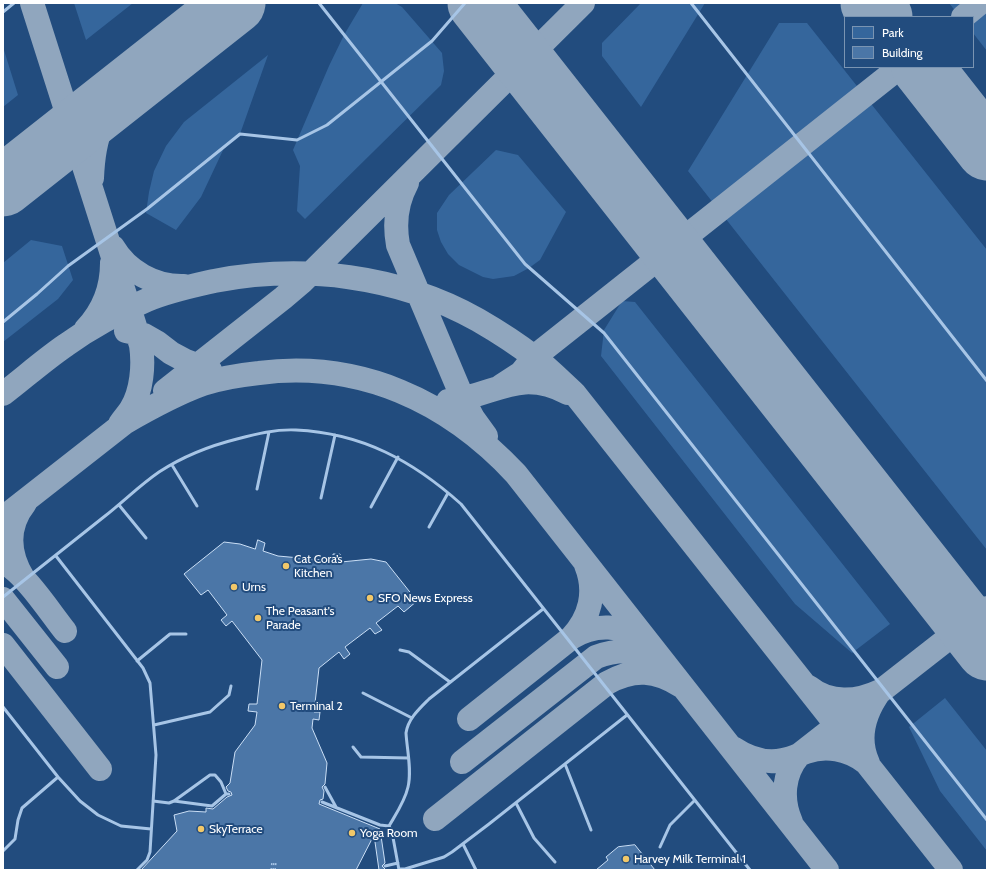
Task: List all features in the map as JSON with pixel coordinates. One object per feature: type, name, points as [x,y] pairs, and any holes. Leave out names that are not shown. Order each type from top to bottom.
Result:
[{"type":"lane","points":[[3,12],[14,3]]},
{"type":"lane","points":[[319,3],[524,264],[604,333],[987,820]]},
{"type":"lane","points":[[3,322],[68,266],[147,209],[240,134],[297,140],[327,125],[432,41],[465,3]]},
{"type":"lane","points":[[691,3],[987,381]]},
{"type":"lane","points":[[3,597],[159,472],[192,454],[223,442],[268,432],[295,430],[335,435],[372,445],[425,474],[461,504],[750,870]]},
{"type":"lane","points":[[257,489],[268,432]]},
{"type":"lane","points":[[321,498],[335,435]]},
{"type":"lane","points":[[370,507],[398,458]]},
{"type":"lane","points":[[172,465],[197,506]]},
{"type":"lane","points":[[428,527],[448,493]]},
{"type":"lane","points":[[119,505],[146,538]]},
{"type":"lane","points":[[56,556],[143,668],[150,683],[156,755],[152,829],[150,852],[146,860],[136,870]]},
{"type":"lane","points":[[389,826],[406,796],[408,787],[409,779],[406,733],[412,718],[429,699],[544,608]]},
{"type":"lane","points":[[137,661],[170,634],[186,634]]},
{"type":"lane","points":[[400,650],[409,652],[450,682]]},
{"type":"lane","points":[[154,724],[210,712],[229,695],[231,686]]},
{"type":"lane","points":[[363,693],[412,718]]},
{"type":"lane","points":[[3,707],[58,777],[80,801],[107,820],[120,826],[152,829]]},
{"type":"lane","points":[[389,826],[392,832],[399,870],[444,857],[464,844],[627,715]]},
{"type":"lane","points":[[354,747],[361,757],[408,758]]},
{"type":"lane","points":[[565,764],[591,830]]},
{"type":"lane","points":[[153,801],[169,803],[174,801],[210,775],[215,774],[219,778],[227,794],[212,806],[174,801]]},
{"type":"lane","points":[[3,851],[15,839],[18,820],[22,808],[58,777]]},
{"type":"lane","points":[[325,787],[336,807]]},
{"type":"lane","points":[[660,847],[670,825],[695,800]]},
{"type":"lane","points":[[322,802],[380,825],[389,826]]},
{"type":"lane","points":[[516,803],[537,842],[555,862]]},
{"type":"lane","points":[[464,844],[476,870]]},
{"type":"lane","points":[[386,866],[398,863]]},
{"type":"path","points":[[273,870],[274,862],[273,870]]},
{"type":"green space","points":[[74,3],[133,3],[86,40]]},
{"type":"green space","points":[[363,3],[395,3],[402,7],[442,53],[444,71],[441,85],[305,219],[297,211],[300,166],[293,150],[329,66],[344,35]]},
{"type":"green space","points":[[641,3],[705,3],[641,107],[602,56],[602,43]]},
{"type":"green space","points":[[949,3],[987,3],[987,51],[974,34],[974,16],[959,16]]},
{"type":"green space","points":[[779,23],[807,23],[987,250],[987,550],[688,171]]},
{"type":"green space","points":[[3,47],[18,95],[3,107]]},
{"type":"green space","points":[[268,55],[240,134],[225,146],[201,197],[176,230],[146,213],[154,171],[166,146],[184,122]]},
{"type":"green space","points":[[496,150],[518,155],[566,212],[540,260],[514,276],[493,279],[483,277],[459,265],[448,254],[441,242],[437,230],[437,213],[449,195]]},
{"type":"green space","points":[[31,240],[62,246],[73,280],[58,299],[3,342],[3,263]]},
{"type":"green space","points":[[622,301],[635,302],[890,624],[852,653],[795,604],[601,356],[604,330]]},
{"type":"green space","points":[[945,698],[987,751],[987,851],[940,791],[909,727]]},
{"type":"building","name":"Terminal 2","points":[[258,540],[265,543],[263,551],[278,556],[333,561],[333,554],[340,554],[341,562],[371,559],[386,562],[417,601],[404,612],[398,606],[376,623],[382,630],[375,634],[370,628],[345,647],[350,654],[344,659],[339,652],[319,668],[314,712],[320,712],[319,720],[313,719],[312,728],[327,763],[325,784],[322,787],[324,791],[323,799],[320,800],[319,804],[380,829],[385,863],[382,866],[386,870],[379,870],[374,835],[356,870],[141,870],[177,831],[174,815],[189,811],[206,812],[206,808],[213,809],[227,797],[232,795],[226,787],[230,783],[235,752],[255,725],[257,712],[248,711],[249,704],[257,704],[262,660],[232,621],[226,626],[221,620],[227,615],[208,590],[201,595],[184,574],[224,542],[240,544],[255,549]]},
{"type":"building","name":"Harvey Milk Terminal 1","points":[[635,845],[655,870],[596,870],[608,860],[606,857],[618,847]]},
{"type":"taxiway","points":[[32,3],[141,345],[142,369],[138,394],[130,411],[120,424]]},
{"type":"taxiway","points":[[165,391],[303,281],[583,3]]},
{"type":"taxiway","points":[[964,16],[980,3]]},
{"type":"taxiway","points":[[501,386],[521,373],[534,357],[899,68]]},
{"type":"taxiway","points":[[92,178],[95,148],[102,126],[115,106],[134,83]]},
{"type":"taxiway","points":[[407,183],[398,206],[396,221],[398,245],[463,399],[473,418],[486,436]]},
{"type":"taxiway","points":[[113,247],[126,263],[143,276],[163,284],[184,286]]},
{"type":"taxiway","points":[[86,329],[98,314],[106,299],[112,273],[112,263]]},
{"type":"taxiway","points":[[3,394],[58,351],[105,320],[155,297],[214,281],[248,276],[282,274],[316,274],[349,277],[383,283],[416,293],[447,305],[478,320],[506,337],[534,357],[574,393],[951,870]]},
{"type":"taxiway","points":[[126,331],[144,335],[186,361],[210,370]]},
{"type":"taxiway","points":[[124,423],[173,397],[210,382],[224,378],[259,373],[296,371],[332,373],[367,380],[400,391],[431,407],[461,426],[490,448],[516,474],[827,870]]},
{"type":"taxiway","points":[[448,401],[465,398],[507,385],[520,383],[535,383],[550,386],[568,393]]},
{"type":"taxiway","points":[[3,518],[137,413]]},
{"type":"taxiway","points":[[23,578],[14,559],[11,540],[15,521],[25,503]]},
{"type":"taxiway","points":[[3,562],[11,567],[28,583],[65,631]]},
{"type":"taxiway","points":[[571,638],[583,622],[590,604],[591,585],[586,565]]},
{"type":"taxiway","points":[[3,599],[57,667]]},
{"type":"taxiway","points":[[791,822],[786,804],[785,787],[790,770],[799,755],[987,608]]},
{"type":"taxiway","points":[[469,719],[571,638],[580,633],[599,628],[618,629],[627,631],[645,641]]},
{"type":"taxiway","points":[[3,645],[100,769]]},
{"type":"taxiway","points":[[462,762],[596,657],[622,651],[648,655],[664,664]]},
{"type":"taxiway","points":[[435,819],[607,683],[626,675],[645,673],[663,677],[681,686]]},
{"type":"taxiway","points":[[809,687],[817,693],[835,699],[844,700],[871,695],[880,691],[870,707],[864,725],[863,744],[864,753],[868,763]]},
{"type":"taxiway","points":[[733,748],[745,755],[763,761],[789,759],[806,752],[829,749],[844,751],[865,762]]},
{"type":"runway","points":[[3,186],[235,3]]},
{"type":"runway","points":[[478,3],[987,650]]},
{"type":"runway","points":[[871,3],[881,16]]},
{"type":"runway","points":[[923,68],[987,150]]},
{"type":"place","name":"Cat Cora’s Kitchen","points":[[286,566]]},
{"type":"place","name":"Urns","points":[[234,587]]},
{"type":"place","name":"SFO News Express","points":[[370,598]]},
{"type":"place","name":"The Peasant's Parade","points":[[258,618]]},
{"type":"place","name":"Terminal 2","points":[[282,706]]},
{"type":"place","name":"SkyTerrace","points":[[201,829]]},
{"type":"place","name":"Yoga Room","points":[[352,833]]},
{"type":"place","name":"Harvey Milk Terminal 1","points":[[626,859]]}]
